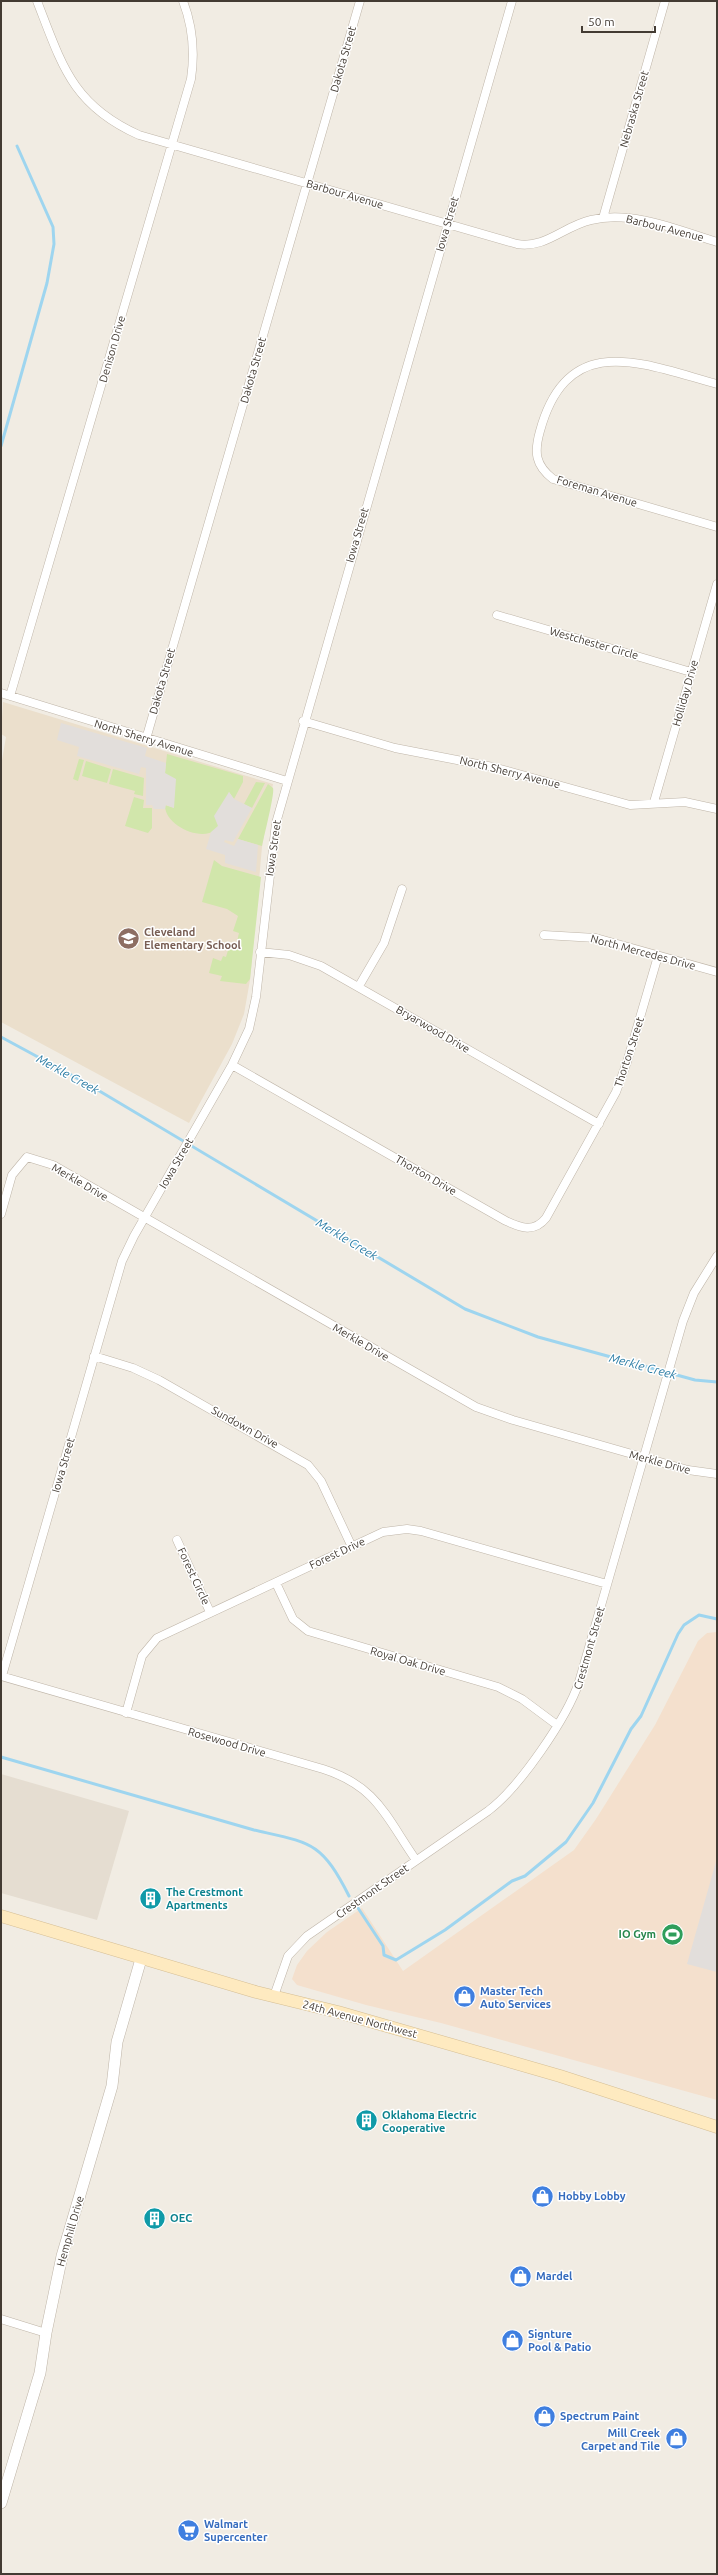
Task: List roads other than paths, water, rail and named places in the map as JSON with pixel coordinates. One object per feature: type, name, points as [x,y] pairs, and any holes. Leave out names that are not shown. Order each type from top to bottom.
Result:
[{"type":"main road","name":"24th Avenue Northwest","points":[[1,1916],[141,1958],[553,2074],[717,2127]]},
{"type":"street","name":"Barbour Avenue","points":[[37,1],[60,62],[82,96],[110,121],[139,136],[517,244],[532,246],[542,243],[580,223],[603,218],[625,217],[717,242]]},
{"type":"street","name":"Denison Drive","points":[[10,696],[194,63],[191,25],[183,1]]},
{"type":"street","name":"Dakota Street","points":[[146,739],[360,1]]},
{"type":"street","name":"Iowa Street","points":[[2,1676],[122,1261],[247,1036],[253,1016],[273,838],[287,781],[303,721],[512,1]]},
{"type":"street","name":"Nebraska Street","points":[[603,218],[665,1]]},
{"type":"street","name":"Foreman Avenue","points":[[717,384],[638,363],[612,361],[592,364],[572,376],[552,397],[544,414],[536,454],[541,469],[553,479],[717,527]]},
{"type":"street","name":"Holliday Drive","points":[[654,802],[717,584]]},
{"type":"street","name":"Westchester Circle","points":[[497,615],[691,672]]},
{"type":"street","name":"North Sherry Avenue","points":[[1,693],[146,739],[287,781]]},
{"type":"street","name":"North Sherry Avenue","points":[[303,721],[395,748],[493,767],[630,805],[654,802],[685,802],[717,809]]},
{"type":"street","points":[[359,986],[384,942],[402,889]]},
{"type":"street","name":"North Mercedes Drive","points":[[544,935],[596,938],[717,972]]},
{"type":"street","name":"Bryarwood Drive","points":[[260,952],[278,952],[305,959],[359,986],[599,1124]]},
{"type":"street","name":"Thorton Street","points":[[588,1143],[616,1092],[628,1062],[658,956]]},
{"type":"street","name":"Thorton Drive","points":[[232,1065],[506,1221],[524,1228],[538,1226],[546,1218],[588,1143]]},
{"type":"street","name":"Merkle Drive","points":[[1,1214],[12,1175],[28,1157],[53,1166],[476,1406],[513,1420],[695,1472],[717,1474]]},
{"type":"street","name":"Crestmont Street","points":[[274,1996],[283,1966],[294,1948],[306,1936],[488,1811],[509,1793],[557,1724],[575,1694],[671,1360],[688,1308],[717,1256]]},
{"type":"street","name":"Sundown Drive","points":[[94,1356],[133,1368],[159,1380],[308,1465],[321,1481],[352,1547]]},
{"type":"street","name":"Forest Drive","points":[[126,1713],[136,1675],[146,1648],[157,1638],[384,1532],[407,1528],[607,1584]]},
{"type":"street","name":"Forest Circle","points":[[177,1540],[210,1612]]},
{"type":"street","name":"Royal Oak Drive","points":[[276,1583],[293,1619],[308,1631],[498,1687],[522,1699],[557,1724]]},
{"type":"street","name":"Rosewood Drive","points":[[2,1676],[323,1769],[349,1779],[371,1794],[416,1860]]},
{"type":"street","name":"Hemphill Drive","points":[[1,2503],[40,2373],[46,2333],[62,2256],[113,2080],[117,2042],[141,1958]]},
{"type":"street","points":[[1,2320],[46,2333]]},
{"type":"waterway","points":[[1,446],[47,283],[54,244],[53,227],[17,146]]},
{"type":"waterway","name":"Merkle Creek","points":[[1,1037],[86,1083],[465,1309],[538,1337],[695,1380],[717,1382]]},
{"type":"waterway","points":[[358,1908],[383,1946],[384,1955],[396,1960],[445,1930],[512,1881],[525,1876],[566,1842],[593,1803],[631,1729],[641,1716],[678,1634],[684,1625],[699,1615],[717,1619]]},
{"type":"waterway","points":[[1,1757],[254,1830],[302,1842],[322,1854],[330,1864],[349,1896]]},
{"type":"place","name":"Cleveland Elementary School","points":[[128,938]]},
{"type":"place","name":"The Crestmont Apartments","points":[[151,1898]]},
{"type":"place","name":"IO Gym","points":[[672,1934]]},
{"type":"place","name":"Master Tech Auto Services","points":[[465,1997]]},
{"type":"place","name":"Oklahoma Electric Cooperative","points":[[367,2121]]},
{"type":"place","name":"Hobby Lobby","points":[[542,2196]]},
{"type":"place","name":"OEC","points":[[155,2218]]},
{"type":"place","name":"Mardel","points":[[521,2276]]},
{"type":"place","name":"Signture Pool & Patio","points":[[513,2340]]},
{"type":"place","name":"Spectrum Paint","points":[[544,2416]]},
{"type":"place","name":"Mill Creek Carpet and Tile","points":[[676,2439]]},
{"type":"place","name":"Walmart Supercenter","points":[[188,2530]]}]
